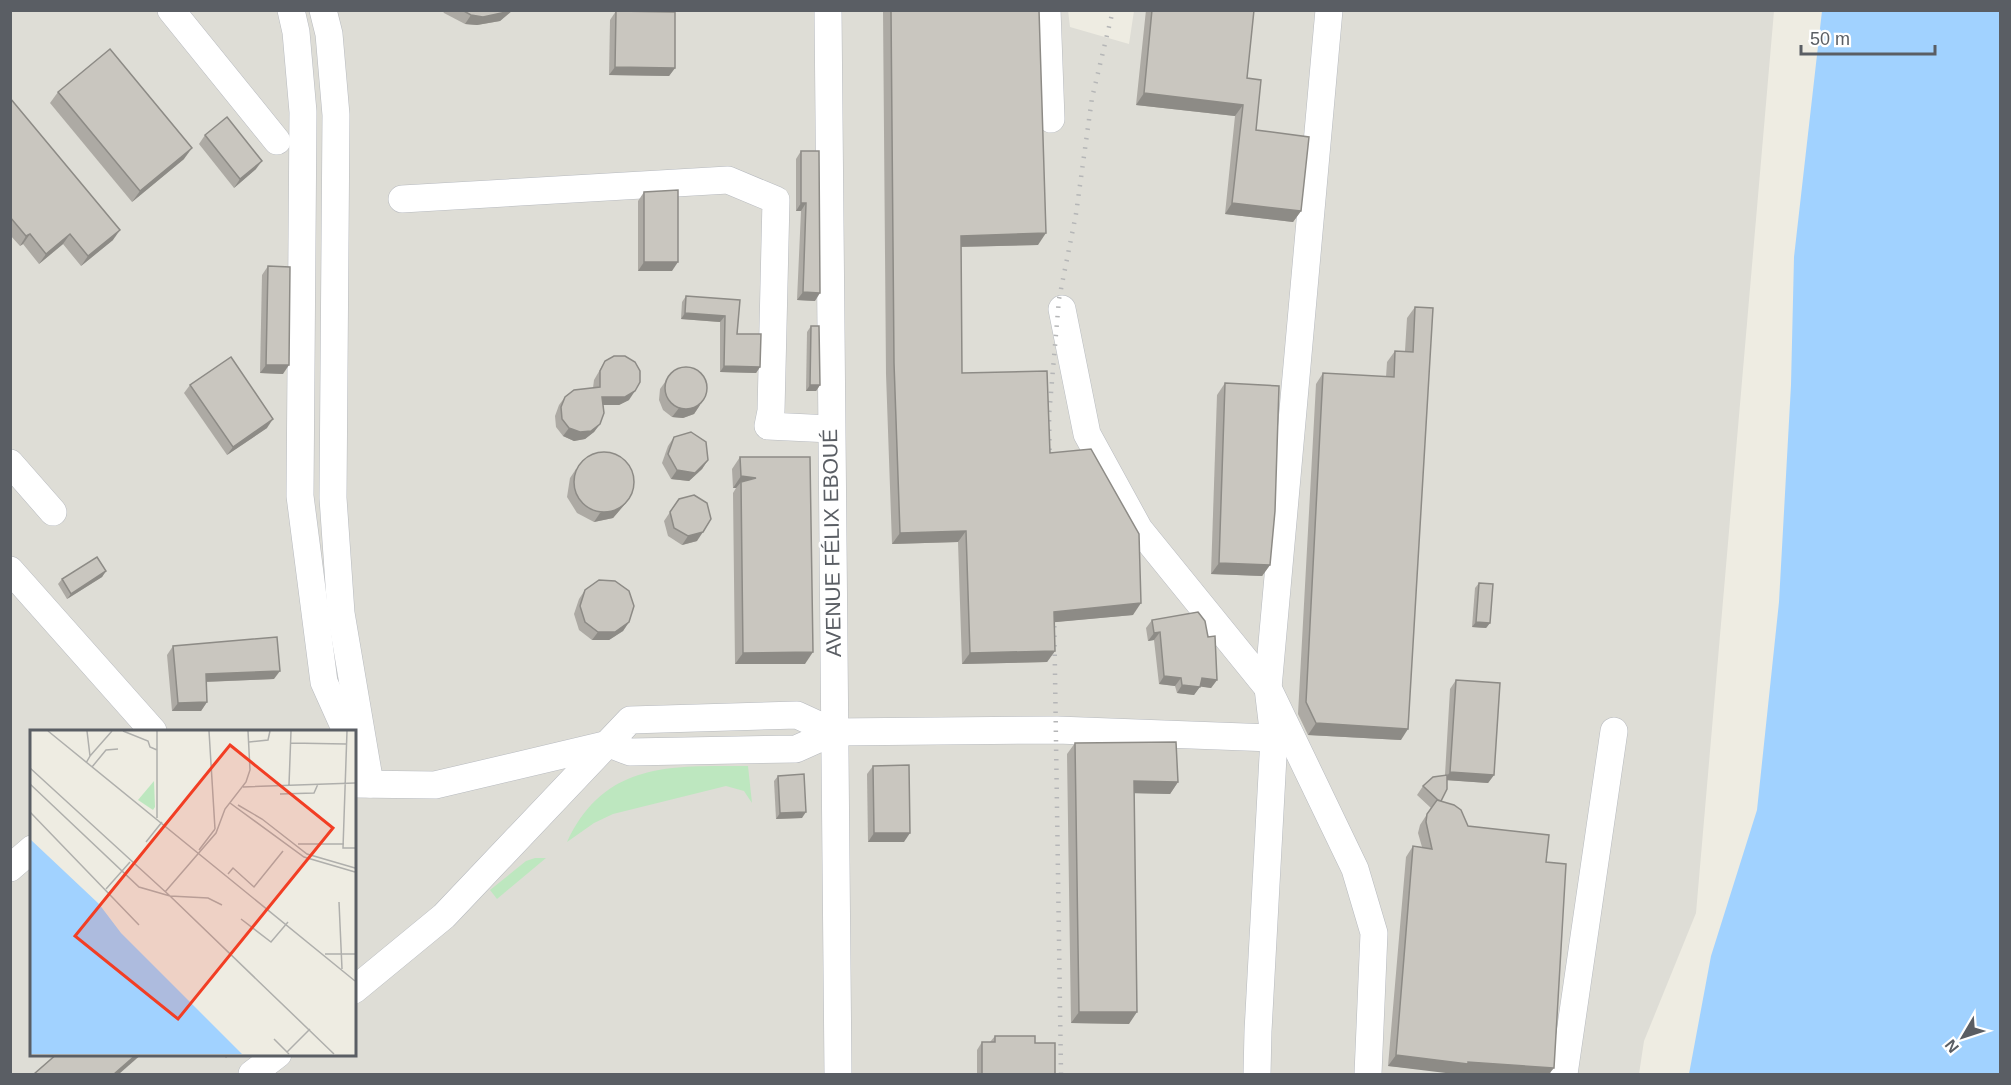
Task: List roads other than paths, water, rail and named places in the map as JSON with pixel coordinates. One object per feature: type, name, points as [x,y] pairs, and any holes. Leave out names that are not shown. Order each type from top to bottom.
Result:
[{"type":"street","points":[[171,10],[277,141]]},
{"type":"street","points":[[291,10],[296,32],[303,112],[300,496],[324,682],[346,730]]},
{"type":"street","points":[[323,10],[329,34],[336,115],[333,498],[340,613],[355,730]]},
{"type":"street","name":"AVENUE FÉLIX EBOUÉ","points":[[828,10],[838,1074]]},
{"type":"street","points":[[1047,10],[1051,119]]},
{"type":"street","points":[[1257,1074],[1274,738],[1268,688],[1329,10]]},
{"type":"street","points":[[402,199],[728,180],[776,200],[771,411],[768,426],[831,429]]},
{"type":"street","points":[[1062,309],[1086,435],[1139,529],[1268,688],[1355,869],[1374,933],[1368,1074]]},
{"type":"street","points":[[10,463],[53,512]]},
{"type":"street","points":[[10,570],[133,719],[151,730]]},
{"type":"street","points":[[356,988],[444,916],[630,720],[797,715],[834,732],[1057,730],[1274,738]]},
{"type":"street","points":[[1563,1074],[1614,731]]},
{"type":"street","points":[[356,737],[362,784]]},
{"type":"street","points":[[362,784],[435,785],[609,744]]},
{"type":"street","points":[[356,757],[362,784]]},
{"type":"street","points":[[10,868],[30,851]]},
{"type":"street","points":[[252,1074],[276,1055]]},
{"type":"water","points":[[1822,11],[2000,11],[2000,1074],[1689,1074],[1711,956],[1757,810],[1779,602],[1791,385],[1794,257]]},
{"type":"railway","points":[[1050,469],[1049,416],[1059,299],[1076,214],[1092,98],[1113,10]]},
{"type":"railway","points":[[1054,607],[1061,1074]]}]
